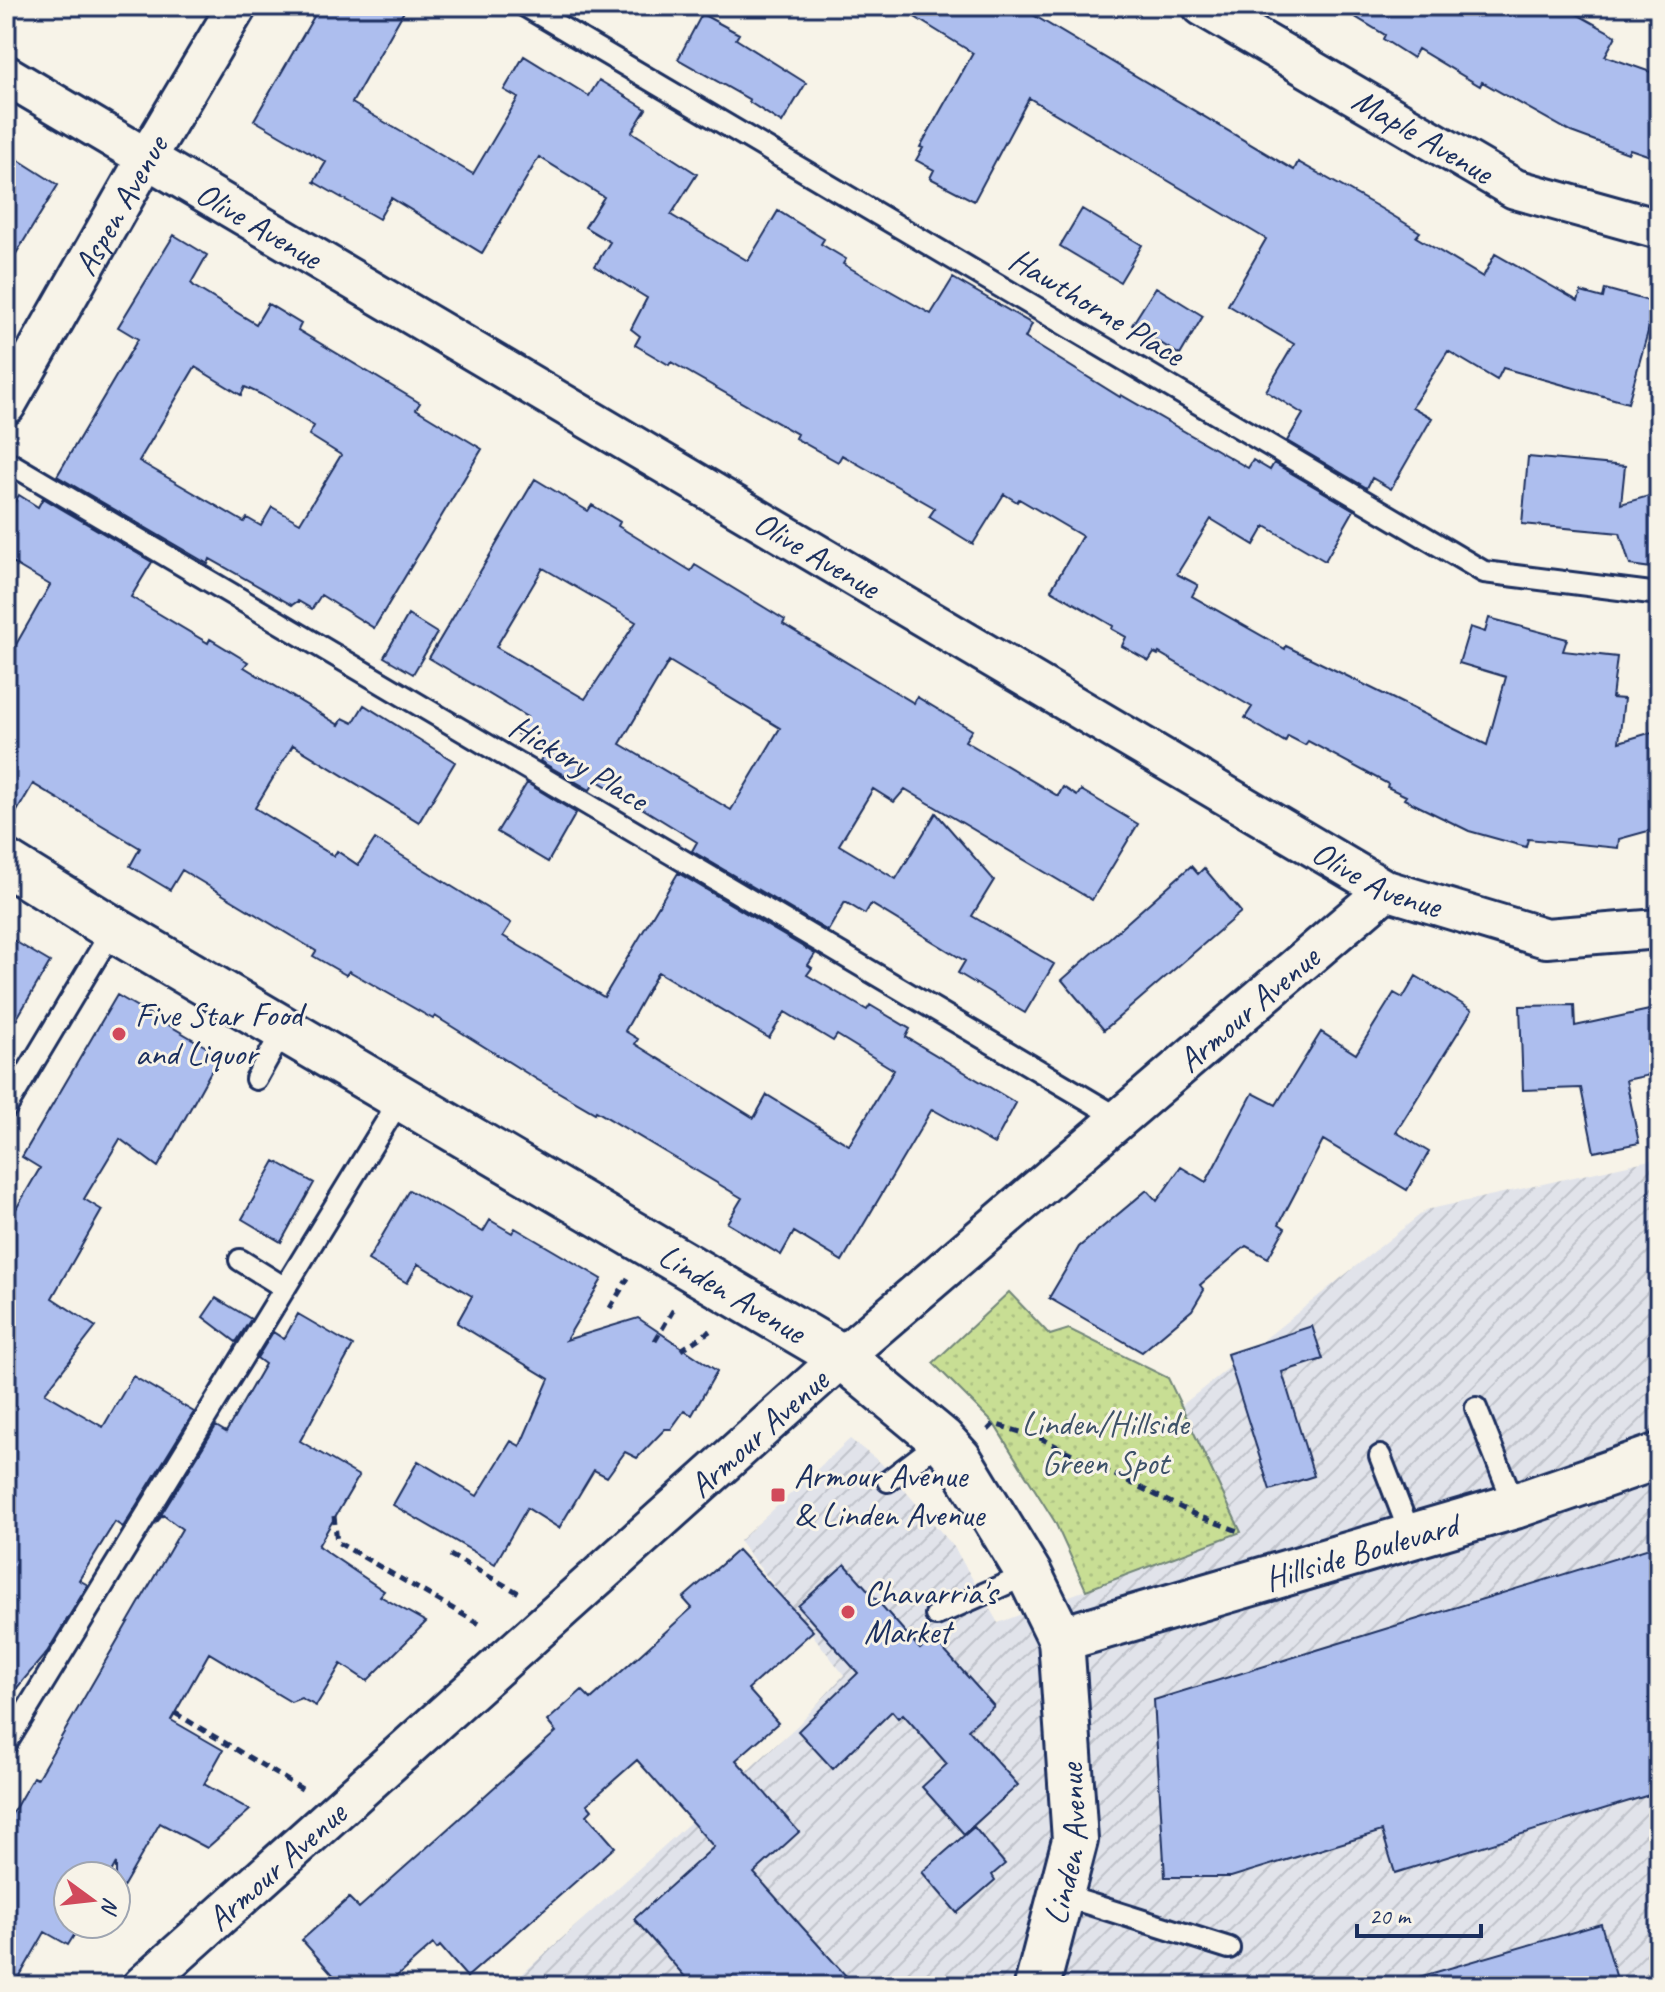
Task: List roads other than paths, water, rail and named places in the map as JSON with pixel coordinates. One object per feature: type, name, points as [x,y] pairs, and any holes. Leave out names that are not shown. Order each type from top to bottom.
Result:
[{"type":"street","name":"Aspen Avenue","points":[[6,405],[237,6]]},
{"type":"street","name":"Maple Avenue","points":[[1202,6],[1515,189],[1659,229]]},
{"type":"street","name":"Olive Avenue","points":[[6,75],[1386,890],[1546,938],[1659,929]]},
{"type":"street","name":"Linden Avenue","points":[[6,863],[842,1357],[951,1449],[1029,1574],[1061,1639],[1075,1840],[1038,1985]]},
{"type":"street","name":"Armour Avenue","points":[[142,1986],[842,1357],[1386,890]]},
{"type":"street","name":"Hillside Boulevard","points":[[1061,1639],[1515,1506],[1659,1456]]},
{"type":"lane","name":"Hawthorne Place","points":[[525,6],[1484,572],[1659,594]]},
{"type":"lane","name":"Hickory Place","points":[[6,461],[1119,1118]]},
{"type":"lane","points":[[6,1108],[113,929]]},
{"type":"lane","points":[[256,1079],[284,1029]]},
{"type":"lane","points":[[6,1744],[401,1098]]},
{"type":"lane","points":[[240,1260],[285,1288]]},
{"type":"lane","points":[[1476,1408],[1515,1506]]},
{"type":"lane","points":[[888,1481],[951,1449]]},
{"type":"lane","points":[[1380,1456],[1411,1536]]},
{"type":"lane","points":[[936,1615],[1029,1574]]},
{"type":"lane","points":[[1061,1895],[1229,1948]]},
{"type":"place","name":"Five Star Food and Liquor","points":[[119,1034]]},
{"type":"place","name":"Armour Avenue & Linden Avenue","points":[[778,1495]]},
{"type":"place","name":"Chavarria's Market","points":[[848,1612]]},
{"type":"park label","name":"Linden/Hillside Green Spot","points":[[1105,1442]]}]
